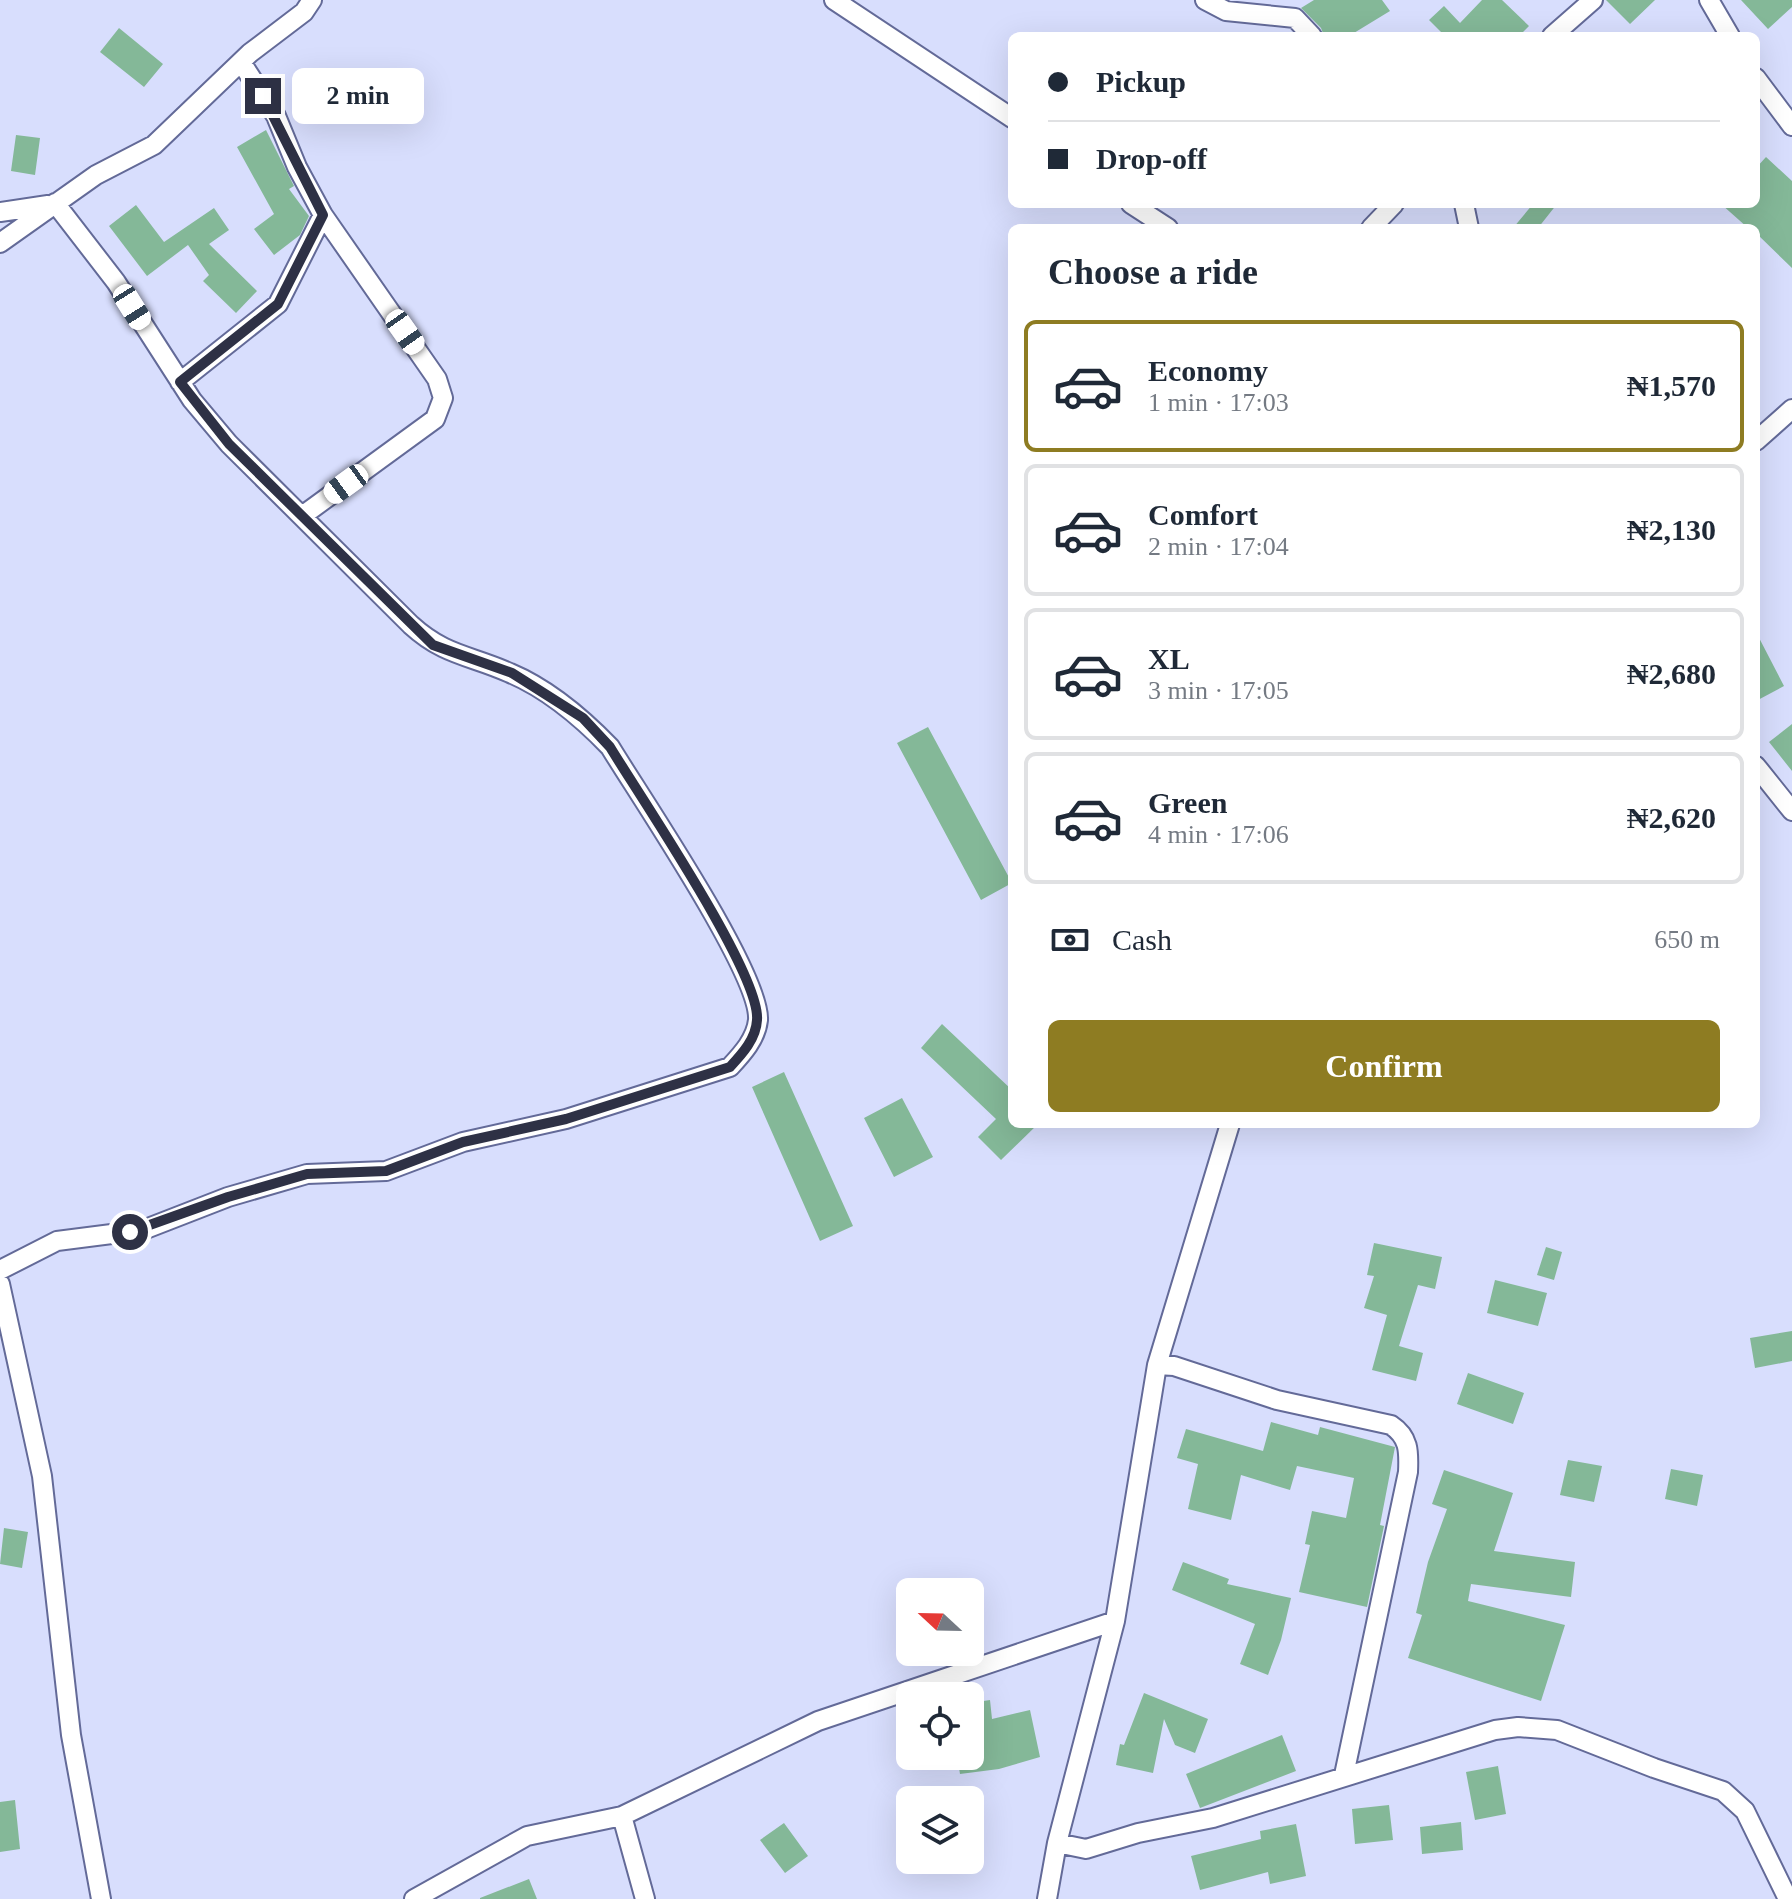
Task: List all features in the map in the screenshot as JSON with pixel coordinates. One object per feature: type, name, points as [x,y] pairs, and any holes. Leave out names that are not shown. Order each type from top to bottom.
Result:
[{"type":"street","points":[[0,243],[96,175],[154,145],[241,62],[304,12],[312,0]]},
{"type":"street","points":[[834,0],[1008,115]]},
{"type":"street","points":[[1205,0],[1226,11],[1295,18],[1308,32]]},
{"type":"street","points":[[1557,32],[1593,0]]},
{"type":"street","points":[[1709,0],[1728,32]]},
{"type":"street","points":[[241,62],[276,116],[297,167],[323,215],[437,379],[443,398],[435,419],[302,516]]},
{"type":"street","points":[[1760,83],[1792,126]]},
{"type":"street","points":[[0,212],[55,203]]},
{"type":"street","points":[[0,1270],[57,1241],[143,1230],[228,1197],[307,1174],[386,1171],[463,1142],[566,1119],[730,1067],[748,1048],[758,1020],[741,963],[610,747],[583,718],[512,673],[433,645],[229,444],[180,382],[116,282],[55,203]]},
{"type":"street","points":[[1137,208],[1162,224]]},
{"type":"street","points":[[1375,224],[1390,208]]},
{"type":"street","points":[[180,382],[278,304],[323,215]]},
{"type":"street","points":[[1760,437],[1792,409]]},
{"type":"street","points":[[1760,771],[1792,811]]},
{"type":"street","points":[[1047,1899],[1057,1843],[1115,1621],[1157,1365],[1229,1128]]},
{"type":"street","points":[[0,1284],[42,1476],[71,1735],[101,1899]]},
{"type":"street","points":[[1157,1365],[1174,1366],[1277,1400],[1391,1425],[1402,1432],[1408,1443],[1408,1472],[1344,1775]]},
{"type":"street","points":[[414,1899],[527,1836],[622,1816],[818,1721],[1115,1621]]},
{"type":"street","points":[[1057,1843],[1086,1849],[1138,1833],[1213,1818],[1344,1775],[1495,1730],[1518,1727],[1557,1730],[1723,1791],[1745,1811],[1788,1899]]},
{"type":"street","points":[[622,1816],[645,1899]]},
{"type":"building","points":[[1314,0],[1382,0],[1390,11],[1356,32],[1322,32],[1301,8]]},
{"type":"building","points":[[1482,0],[1502,0],[1529,26],[1523,32],[1441,32],[1429,20],[1444,6],[1460,23]]},
{"type":"building","points":[[1606,0],[1655,0],[1630,24]]},
{"type":"building","points":[[1741,0],[1792,0],[1792,7],[1768,29]]},
{"type":"building","points":[[119,28],[163,64],[144,87],[100,52]]},
{"type":"building","points":[[266,130],[294,186],[289,189],[309,216],[300,235],[274,255],[254,229],[274,214],[237,147]]},
{"type":"building","points":[[16,135],[40,138],[35,175],[11,171]]},
{"type":"building","points":[[1766,157],[1792,181],[1792,268],[1760,237],[1760,224],[1744,224],[1726,208],[1760,208],[1760,164]]},
{"type":"building","points":[[136,205],[164,242],[214,208],[229,230],[209,244],[257,291],[236,313],[203,281],[209,275],[188,245],[147,276],[109,226]]},
{"type":"building","points":[[1530,208],[1554,208],[1541,224],[1516,224]]},
{"type":"building","points":[[1760,640],[1784,686],[1760,699]]},
{"type":"building","points":[[1792,724],[1792,771],[1769,742]]},
{"type":"building","points":[[928,727],[1008,876],[1008,885],[981,900],[897,743]]},
{"type":"building","points":[[942,1024],[1008,1086],[1008,1128],[1034,1128],[1001,1160],[978,1137],[996,1119],[921,1048]]},
{"type":"building","points":[[784,1072],[853,1226],[820,1241],[752,1087]]},
{"type":"building","points":[[902,1098],[933,1157],[894,1177],[864,1118]]},
{"type":"building","points":[[1374,1243],[1442,1257],[1435,1289],[1418,1285],[1399,1346],[1423,1353],[1416,1381],[1372,1370],[1387,1315],[1364,1308],[1374,1276],[1367,1275]]},
{"type":"building","points":[[1546,1247],[1562,1252],[1554,1280],[1537,1275]]},
{"type":"building","points":[[1495,1280],[1547,1293],[1538,1326],[1487,1313]]},
{"type":"building","points":[[1792,1331],[1792,1361],[1755,1368],[1750,1338]]},
{"type":"building","points":[[1468,1373],[1524,1393],[1513,1424],[1457,1404]]},
{"type":"building","points":[[1271,1422],[1318,1435],[1320,1427],[1395,1447],[1380,1525],[1384,1526],[1367,1607],[1299,1592],[1310,1545],[1305,1544],[1312,1511],[1346,1518],[1354,1478],[1297,1466],[1290,1490],[1241,1475],[1231,1520],[1188,1509],[1198,1464],[1177,1458],[1186,1429],[1263,1451]]},
{"type":"building","points":[[1568,1460],[1602,1466],[1594,1502],[1560,1495]]},
{"type":"building","points":[[1671,1469],[1703,1475],[1697,1506],[1665,1499]]},
{"type":"building","points":[[1444,1470],[1513,1493],[1494,1551],[1575,1562],[1571,1597],[1471,1584],[1468,1601],[1565,1625],[1541,1701],[1408,1658],[1422,1615],[1416,1613],[1428,1562],[1447,1509],[1432,1504]]},
{"type":"building","points":[[4,1528],[28,1532],[22,1568],[0,1564]]},
{"type":"building","points":[[1183,1562],[1229,1579],[1227,1584],[1291,1598],[1281,1640],[1268,1675],[1240,1664],[1255,1624],[1172,1590]]},
{"type":"building","points":[[1144,1693],[1208,1719],[1195,1753],[1175,1745],[1164,1719],[1153,1773],[1116,1765],[1120,1744],[1124,1745]]},
{"type":"building","points":[[990,1700],[992,1719],[1030,1710],[1040,1757],[999,1769],[960,1774],[959,1770],[984,1770],[984,1701]]},
{"type":"building","points":[[1282,1735],[1296,1771],[1200,1808],[1186,1774]]},
{"type":"building","points":[[1498,1766],[1506,1814],[1475,1820],[1466,1772]]},
{"type":"building","points":[[15,1800],[20,1849],[0,1852],[0,1802]]},
{"type":"building","points":[[1389,1805],[1393,1840],[1355,1844],[1352,1809]]},
{"type":"building","points":[[1461,1822],[1463,1850],[1422,1854],[1420,1827]]},
{"type":"building","points":[[784,1823],[808,1856],[785,1873],[760,1840]]},
{"type":"building","points":[[1296,1824],[1306,1876],[1270,1884],[1268,1872],[1200,1890],[1191,1856],[1261,1839],[1260,1831]]},
{"type":"building","points":[[529,1879],[537,1899],[480,1899],[480,1898]]},
{"type":"route","points":[[130,1232],[143,1230],[228,1197],[307,1174],[338,1170],[386,1171],[463,1142],[566,1119],[730,1067],[748,1048],[758,1020],[741,963],[610,747],[583,718],[512,673],[433,645],[229,444],[180,382],[278,304],[290,286],[323,215],[297,167],[276,116],[263,96]]}]
